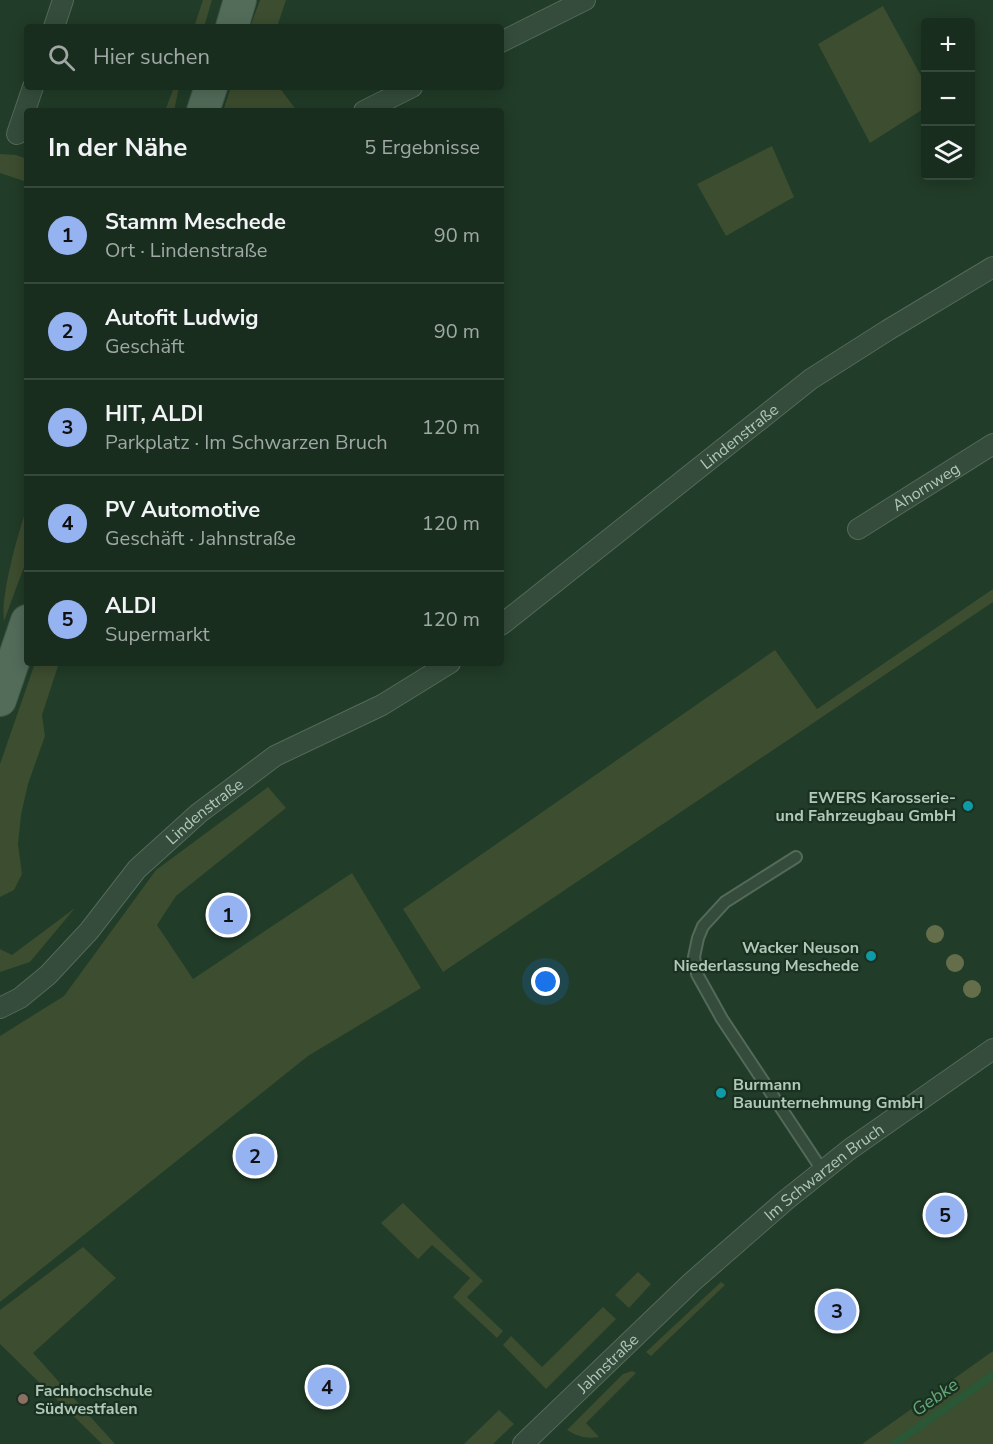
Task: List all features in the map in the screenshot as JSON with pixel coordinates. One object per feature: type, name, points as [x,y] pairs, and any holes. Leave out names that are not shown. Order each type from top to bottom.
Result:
[{"type":"main road","points":[[233,24],[240,0]]},
{"type":"main road","points":[[203,108],[210,90]]},
{"type":"main road","points":[[0,700],[24,630]]},
{"type":"street","points":[[55,24],[63,0]]},
{"type":"street","points":[[504,40],[585,0]]},
{"type":"street","points":[[25,108],[32,90]]},
{"type":"street","points":[[370,108],[406,90]]},
{"type":"street","points":[[15,133],[24,110]]},
{"type":"street","name":"Lindenstraße","points":[[504,623],[811,379],[993,267]]},
{"type":"street","name":"Ahornweg","points":[[858,529],[993,444]]},
{"type":"street","name":"Lindenstraße","points":[[0,1008],[20,998],[48,975],[89,931],[137,869],[215,800],[274,756],[382,705],[445,666]]},
{"type":"street","name":"Im Schwarzen Bruch","points":[[692,1282],[822,1170],[993,1049]]},
{"type":"street","name":"Jahnstraße","points":[[523,1444],[692,1282]]},
{"type":"lane","points":[[796,857],[725,902],[703,926],[694,957],[700,980],[722,1019],[822,1170]]},
{"type":"green space","points":[[203,0],[212,0],[205,24],[195,24]]},
{"type":"green space","points":[[260,0],[286,0],[278,24],[251,24]]},
{"type":"green space","points":[[883,6],[921,76],[921,111],[870,143],[818,44]]},
{"type":"green space","points":[[173,90],[178,90],[175,108],[166,108]]},
{"type":"green space","points":[[230,90],[281,90],[295,108],[224,108]]},
{"type":"green space","points":[[772,146],[794,197],[726,236],[697,184]]},
{"type":"green space","points":[[0,154],[24,158],[24,181],[0,173]]},
{"type":"green space","points":[[24,517],[24,567],[4,621],[3,610],[7,581]]},
{"type":"green space","points":[[993,589],[993,602],[443,972],[403,909],[775,650],[817,709]]},
{"type":"green space","points":[[34,666],[58,666],[42,715],[45,736],[28,784],[21,815],[18,844],[22,874],[14,890],[0,897],[0,764]]},
{"type":"green space","points":[[268,787],[286,808],[176,896],[157,925],[193,979],[352,873],[421,988],[308,1056],[0,1302],[0,1036],[64,996],[156,870]]},
{"type":"green space","points":[[75,908],[30,962],[0,972],[0,949],[12,955]]},
{"type":"green space","points":[[403,1203],[483,1281],[467,1297],[503,1331],[497,1338],[453,1297],[470,1278],[432,1245],[418,1259],[381,1223]]},
{"type":"green space","points":[[83,1247],[116,1278],[33,1353],[115,1444],[102,1444],[0,1344],[0,1310]]},
{"type":"green space","points":[[638,1272],[651,1284],[629,1308],[615,1295]]},
{"type":"green space","points":[[721,1282],[725,1285],[651,1356],[646,1352]]},
{"type":"green space","points":[[603,1307],[616,1319],[546,1389],[503,1345],[511,1336],[542,1367]]},
{"type":"green space","points":[[993,1351],[993,1444],[862,1444]]},
{"type":"green space","points":[[632,1371],[636,1373],[586,1423],[599,1437],[583,1437],[567,1430],[623,1374]]},
{"type":"green space","points":[[499,1410],[514,1424],[493,1444],[464,1444]]},
{"type":"waterway","name":"Gebke","points":[[894,1444],[993,1375]]},
{"type":"place","name":"EWERS Karosserie- und Fahrzeugbau GmbH","points":[[968,806]]},
{"type":"place","name":"Stamm Meschede","points":[[228,915]]},
{"type":"place","name":"Wacker Neuson Niederlassung Meschede","points":[[871,956]]},
{"type":"place","name":"Burmann Bauunternehmung GmbH","points":[[721,1093]]},
{"type":"place","name":"Autofit Ludwig","points":[[255,1156]]},
{"type":"place","name":"ALDI","points":[[945,1215]]},
{"type":"place","name":"HIT, ALDI","points":[[837,1311]]},
{"type":"place","name":"PV Automotive","points":[[327,1387]]},
{"type":"place","name":"Fachhochschule Südwestfalen","points":[[23,1399]]}]
